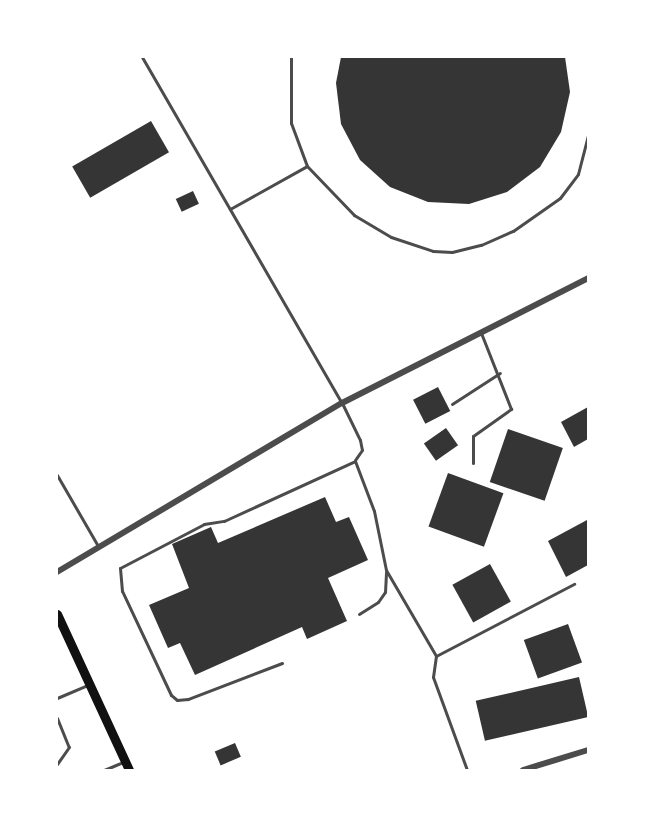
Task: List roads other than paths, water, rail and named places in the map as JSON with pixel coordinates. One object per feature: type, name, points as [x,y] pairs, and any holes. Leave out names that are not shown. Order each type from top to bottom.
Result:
[{"type":"main road","points":[[57,614],[92,683],[127,766]]},
{"type":"street","points":[[57,572],[342,403],[588,278]]},
{"type":"street","points":[[523,770],[588,750]]},
{"type":"lane","points":[[142,57],[342,403],[360,440],[362,450],[355,461],[224,522],[204,524],[120,568],[122,591],[171,695],[177,699],[188,699],[282,663]]},
{"type":"lane","points":[[291,57],[288,79],[291,123],[307,166],[354,215],[391,237],[433,251],[452,252],[513,231],[560,198],[578,174],[588,135]]},
{"type":"lane","points":[[230,209],[307,166]]},
{"type":"lane","points":[[473,463],[473,436],[511,409],[500,373],[481,333]]},
{"type":"lane","points":[[452,404],[500,373]]},
{"type":"lane","points":[[355,461],[374,511],[386,570],[385,592],[378,602],[359,614]]},
{"type":"lane","points":[[57,475],[98,546]]},
{"type":"lane","points":[[386,570],[436,656],[433,677],[467,770]]},
{"type":"lane","points":[[436,656],[574,584]]},
{"type":"lane","points":[[57,698],[92,683]]},
{"type":"lane","points":[[57,718],[69,752],[57,764]]},
{"type":"lane","points":[[104,770],[127,766]]}]
